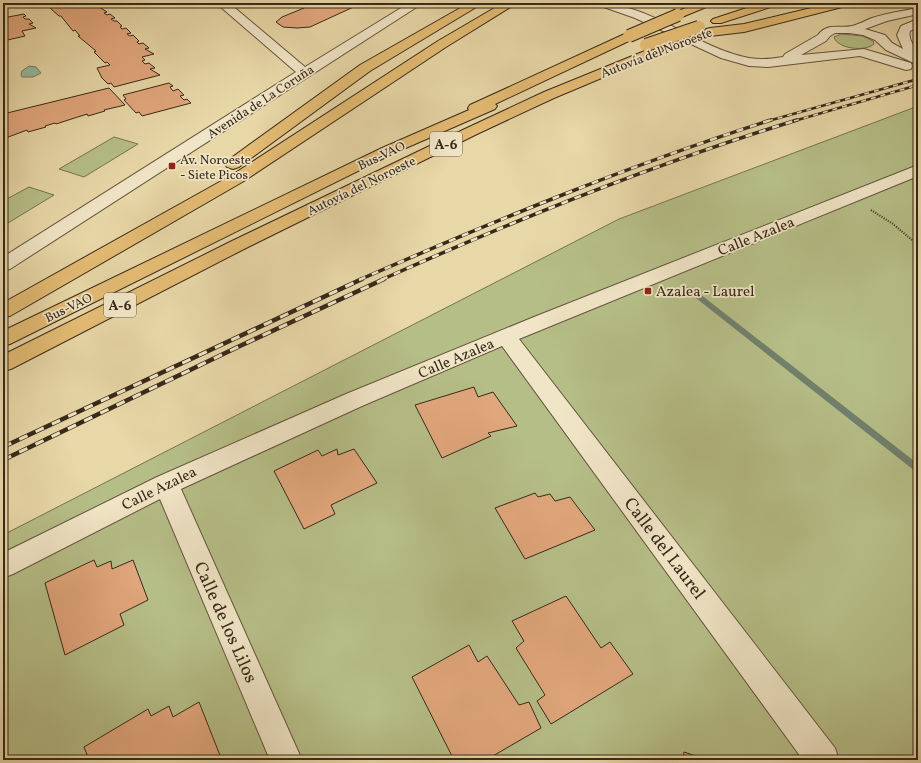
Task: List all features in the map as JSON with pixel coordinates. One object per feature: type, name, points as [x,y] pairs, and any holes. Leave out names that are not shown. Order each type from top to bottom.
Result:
[{"type":"highway","points":[[56,281],[95,252],[244,156],[365,68],[477,3]]},
{"type":"highway","points":[[3,312],[238,178],[442,44],[511,3]]},
{"type":"highway","points":[[387,151],[503,94],[629,36],[707,3]]},
{"type":"highway","name":"A-6","points":[[704,29],[773,3]]},
{"type":"highway","points":[[704,29],[744,28],[846,3]]},
{"type":"highway","name":"Autovía del Noroeste","points":[[3,364],[238,245],[549,94],[652,47],[704,29],[788,6]]},
{"type":"highway","name":"Bus-VAO","points":[[3,339],[387,151],[488,107],[652,47]]},
{"type":"street","points":[[222,3],[305,73]]},
{"type":"street","name":"Avenida de La Coruña","points":[[3,265],[270,94],[417,3]]},
{"type":"street","points":[[602,3],[639,16],[738,60],[768,63],[881,51],[886,49],[884,41],[891,24],[918,17]]},
{"type":"street","points":[[854,30],[859,27],[918,11]]},
{"type":"street","points":[[918,23],[905,29],[903,35],[908,48],[918,57]]},
{"type":"street","points":[[785,60],[822,38],[823,34],[828,31],[844,29],[854,30],[884,41],[918,61]]},
{"type":"street","points":[[822,38],[832,47],[897,63],[918,72]]},
{"type":"street","points":[[289,60],[311,60],[334,54]]},
{"type":"street","points":[[270,94],[287,70],[289,60]]},
{"type":"street","name":"Calle Azalea","points":[[3,566],[166,484],[294,426],[507,337],[918,170]]},
{"type":"street","name":"Calle del Laurel","points":[[507,337],[823,760]]},
{"type":"street","name":"Calle de los Lilos","points":[[166,484],[286,760]]},
{"type":"path","points":[[850,198],[893,224],[918,245]]},
{"type":"green space","points":[[841,34],[863,36],[873,41],[874,44],[865,48],[846,47],[836,41],[834,37]]},
{"type":"green space","points":[[918,106],[918,760],[3,760],[3,535],[619,219]]},
{"type":"green space","points":[[114,137],[138,144],[84,177],[59,169]]},
{"type":"green space","points":[[29,187],[54,195],[3,226],[3,201]]},
{"type":"shaded area","points":[[29,66],[36,67],[41,73],[33,77],[22,77],[22,71]]},
{"type":"building","points":[[32,3],[98,3],[100,5],[96,5],[107,12],[104,13],[107,15],[110,14],[115,18],[111,19],[117,21],[122,26],[120,27],[122,29],[126,28],[131,33],[127,34],[130,36],[133,35],[139,41],[137,42],[139,44],[143,43],[149,48],[145,49],[154,54],[142,57],[145,60],[142,61],[145,64],[149,63],[155,68],[150,69],[160,75],[114,87],[111,83],[108,84],[102,78],[97,68],[110,65],[107,62],[105,63],[94,52],[96,51],[78,36],[80,36],[75,30],[73,31],[61,16],[50,8],[52,7],[50,5],[38,7]]},
{"type":"building","points":[[288,3],[360,4],[310,27],[297,28],[283,27],[276,22],[282,17],[304,8]]},
{"type":"building","points":[[24,14],[26,16],[23,17],[25,19],[29,19],[33,23],[29,24],[36,28],[22,31],[25,36],[3,41],[3,18]]},
{"type":"building","points":[[169,83],[173,86],[170,87],[173,91],[178,89],[184,95],[180,96],[184,100],[187,99],[191,103],[142,116],[139,112],[136,113],[124,100],[126,99],[123,95]]},
{"type":"building","points":[[109,88],[125,105],[88,116],[87,114],[28,132],[27,130],[3,139],[3,114]]},
{"type":"building","points":[[474,387],[478,397],[493,392],[517,426],[488,433],[491,436],[442,458],[415,405]]},
{"type":"building","points":[[337,449],[338,455],[354,449],[377,483],[331,505],[335,514],[304,529],[274,471],[318,450],[322,456]]},
{"type":"building","points":[[535,493],[538,497],[550,494],[555,501],[570,497],[595,530],[525,559],[495,508]]},
{"type":"building","points":[[94,560],[97,567],[111,561],[112,569],[133,560],[148,600],[120,614],[124,625],[65,655],[45,583]]},
{"type":"building","points":[[566,596],[601,648],[610,642],[633,674],[551,724],[537,701],[545,695],[516,648],[524,641],[512,621]]},
{"type":"building","points":[[469,645],[478,662],[487,656],[519,705],[529,702],[541,728],[486,760],[454,760],[412,677]]},
{"type":"building","points":[[199,702],[221,758],[218,760],[89,760],[84,747],[148,709],[151,716],[169,706],[173,717]]},
{"type":"building","points":[[684,752],[708,760],[683,760]]},
{"type":"waterway","points":[[689,289],[918,469]]},
{"type":"railway","points":[[768,121],[918,79]]},
{"type":"railway","points":[[794,121],[918,85]]},
{"type":"railway","points":[[359,280],[460,236],[614,175],[718,137],[771,120]]},
{"type":"railway","points":[[381,280],[535,214],[691,155],[797,120]]},
{"type":"railway","points":[[3,447],[362,279]]},
{"type":"railway","points":[[3,460],[242,345],[384,279]]},
{"type":"place","name":"Av. Noroeste - Siete Picos","points":[[172,166]]},
{"type":"place","name":"Azalea - Laurel","points":[[648,291]]}]
